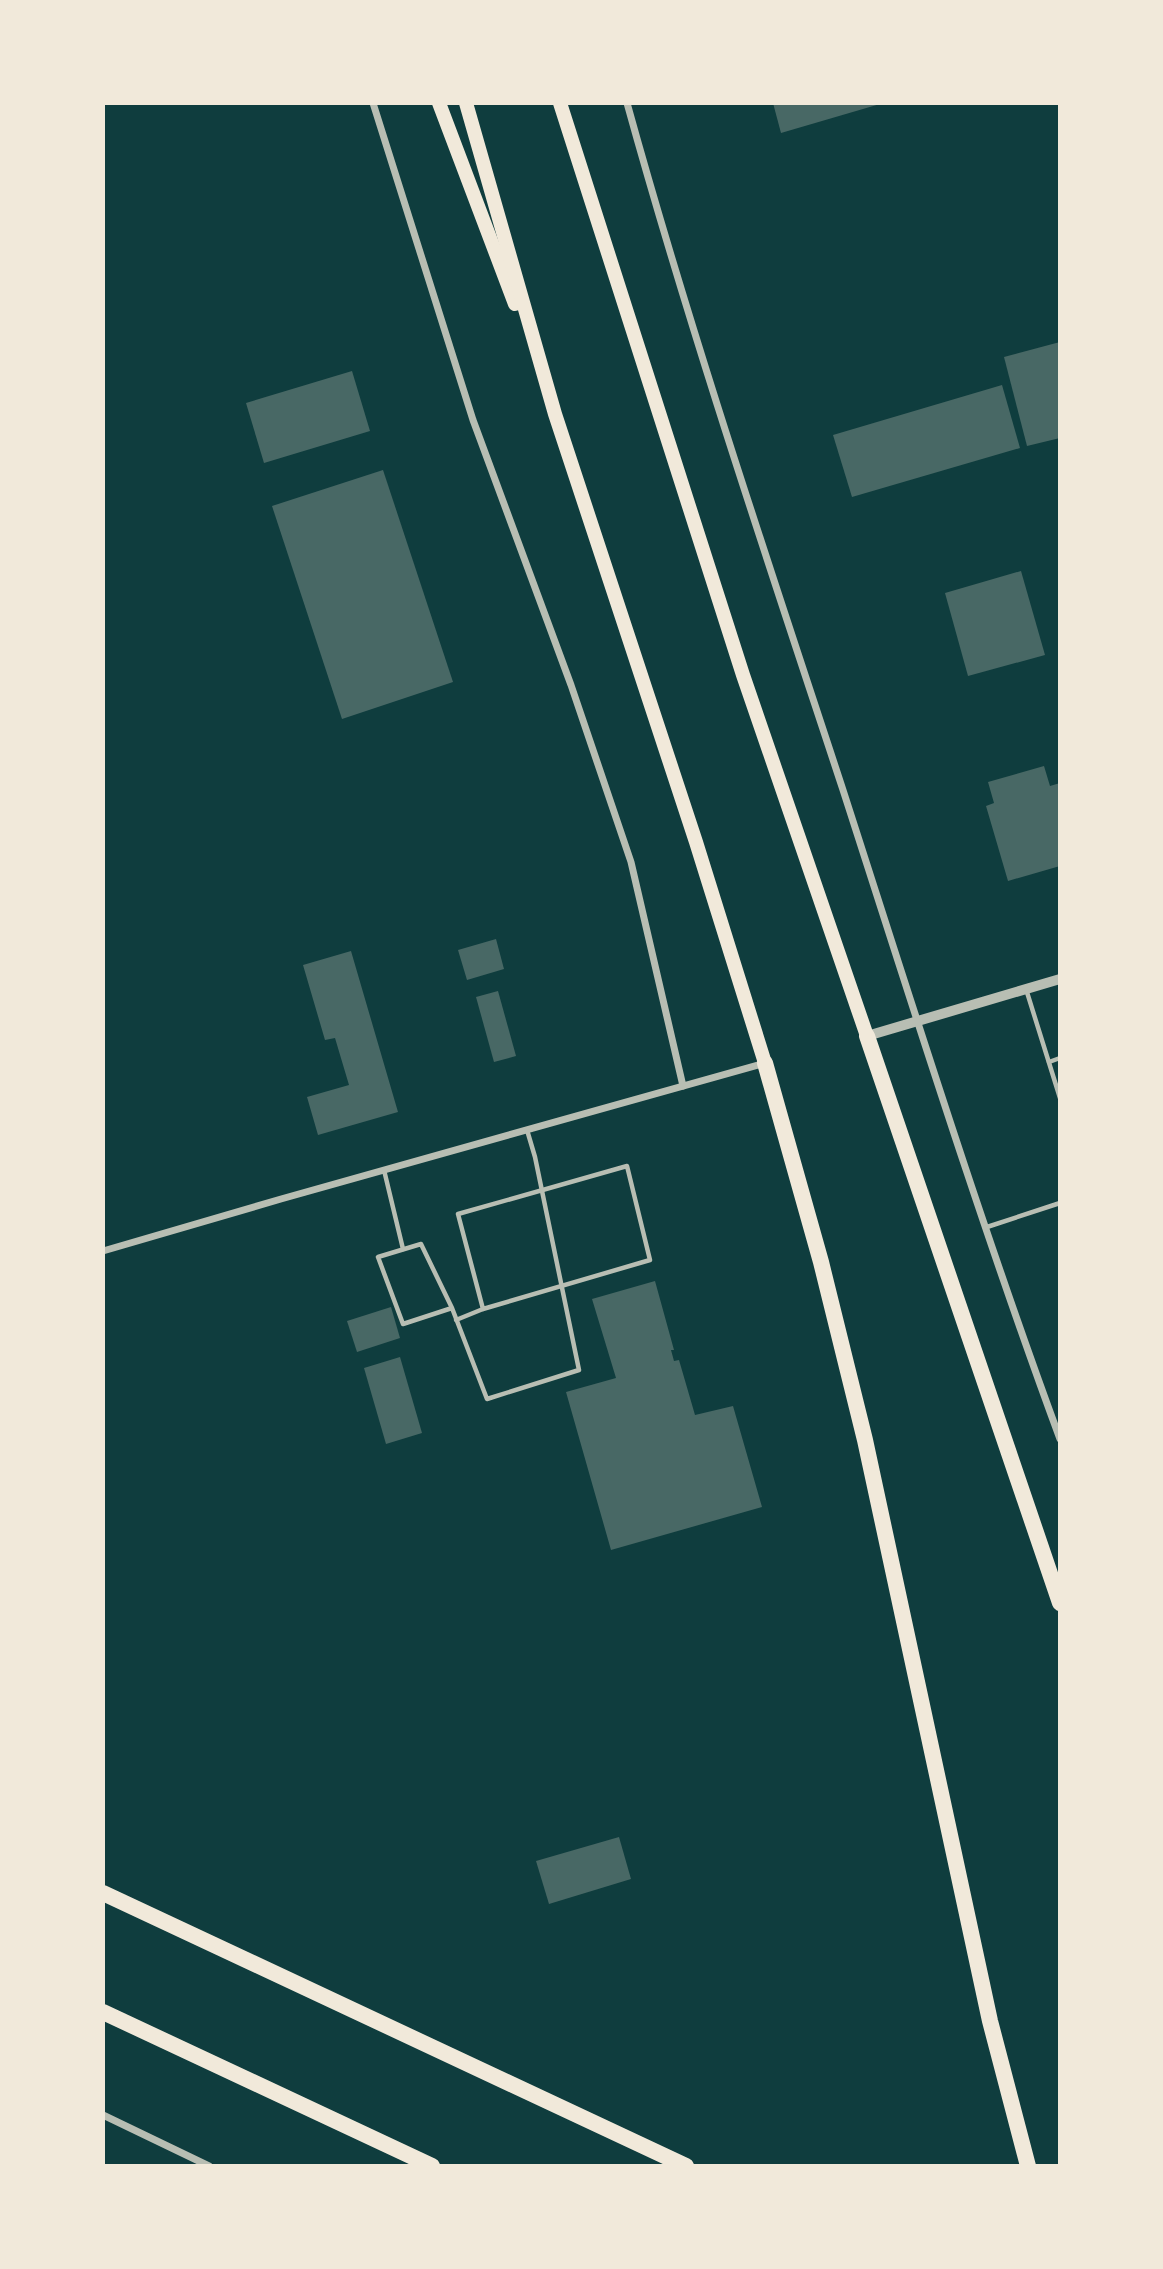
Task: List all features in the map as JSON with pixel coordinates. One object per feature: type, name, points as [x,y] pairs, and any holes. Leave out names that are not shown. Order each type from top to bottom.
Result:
[{"type":"highway","points":[[439,103],[555,414],[696,842],[765,1063],[821,1262],[865,1440],[990,2021],[1028,2166]]},
{"type":"highway","points":[[466,103],[555,414]]},
{"type":"highway","points":[[560,103],[743,675],[1060,1603]]},
{"type":"highway","points":[[103,1894],[686,2166]]},
{"type":"highway","points":[[103,2012],[432,2166]]},
{"type":"street","points":[[373,103],[477,432],[571,685],[631,862],[683,1086]]},
{"type":"street","points":[[626,103],[715,395],[918,1022],[1060,1439]]},
{"type":"street","points":[[867,1036],[1060,979]]},
{"type":"street","points":[[103,1251],[765,1063]]},
{"type":"street","points":[[103,2115],[209,2166]]},
{"type":"lane","points":[[1026,989],[1060,1098]]},
{"type":"lane","points":[[1049,1062],[1060,1058]]},
{"type":"lane","points":[[452,1308],[403,1324],[378,1257],[421,1244],[452,1308],[486,1399],[579,1370],[527,1129]]},
{"type":"lane","points":[[456,1320],[483,1309],[650,1260],[626,1166],[457,1214],[483,1309]]},
{"type":"lane","points":[[384,1170],[403,1249]]},
{"type":"lane","points":[[987,1227],[1060,1203]]},
{"type":"building","points":[[773,103],[880,103],[880,104],[781,133]]},
{"type":"building","points":[[1060,342],[1060,438],[1027,446],[1004,357]]},
{"type":"building","points":[[352,371],[370,431],[264,463],[246,403]]},
{"type":"building","points":[[1002,385],[1020,448],[852,497],[833,435]]},
{"type":"building","points":[[383,470],[453,682],[342,719],[272,506]]},
{"type":"building","points":[[1021,571],[1045,655],[968,676],[945,593]]},
{"type":"building","points":[[1044,766],[1050,786],[1060,783],[1060,866],[1008,881],[986,806],[994,803],[988,782]]},
{"type":"building","points":[[496,939],[504,969],[467,980],[458,950]]},
{"type":"building","points":[[351,951],[398,1112],[318,1135],[307,1097],[349,1085],[335,1038],[325,1040],[303,965]]},
{"type":"building","points":[[498,991],[516,1056],[494,1062],[476,997]]},
{"type":"building","points":[[655,1281],[674,1350],[671,1350],[674,1361],[679,1360],[695,1415],[733,1406],[762,1507],[611,1550],[566,1392],[616,1378],[592,1299]]},
{"type":"building","points":[[391,1307],[400,1338],[357,1352],[347,1321]]},
{"type":"building","points":[[400,1357],[422,1433],[386,1444],[364,1368]]},
{"type":"building","points":[[619,1837],[631,1879],[549,1904],[536,1861]]}]
